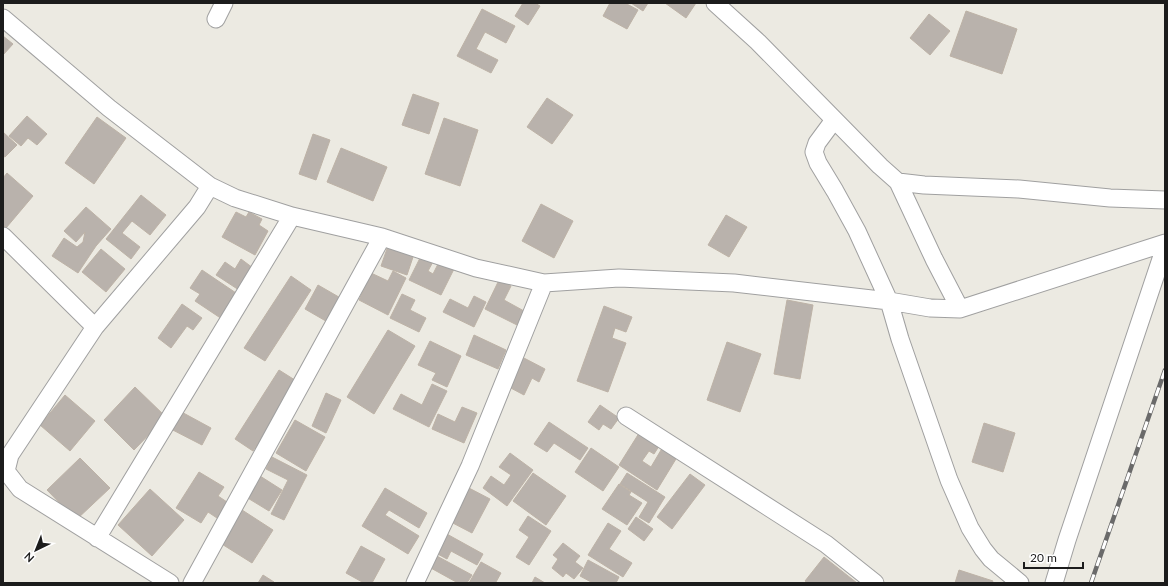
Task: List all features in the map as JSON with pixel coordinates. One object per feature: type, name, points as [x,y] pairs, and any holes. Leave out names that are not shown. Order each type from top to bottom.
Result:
[{"type":"street","points":[[216,19],[224,3]]},
{"type":"street","points":[[715,3],[758,42],[834,120],[898,182],[960,310]]},
{"type":"street","points":[[3,18],[109,108],[210,186],[235,198],[292,216],[382,237],[476,268],[544,283],[618,278],[734,283],[888,301],[930,308],[960,310],[1165,243]]},
{"type":"street","points":[[834,120],[817,143],[814,152],[818,163],[857,231],[888,301],[949,480],[970,528],[983,549],[992,559],[1020,583]]},
{"type":"street","points":[[898,182],[924,185],[1019,189],[1110,198],[1165,200]]},
{"type":"street","points":[[170,583],[20,490],[6,471],[10,455],[95,327],[197,207],[210,186]]},
{"type":"street","points":[[98,538],[292,216]]},
{"type":"street","points":[[3,236],[95,327]]},
{"type":"street","points":[[192,583],[382,237]]},
{"type":"street","points":[[1054,583],[1165,246]]},
{"type":"street","points":[[415,583],[470,466],[544,283]]},
{"type":"street","points":[[626,416],[826,544],[875,583]]},
{"type":"building","points":[[523,3],[535,3],[540,6],[528,25],[515,16]]},
{"type":"building","points":[[610,3],[625,3],[638,10],[627,29],[603,16]]},
{"type":"building","points":[[631,3],[648,3],[643,11]]},
{"type":"building","points":[[665,3],[696,3],[686,18]]},
{"type":"building","points":[[482,9],[515,26],[506,43],[485,32],[476,49],[498,60],[491,73],[457,56]]},
{"type":"building","points":[[966,11],[1017,29],[1002,74],[950,56]]},
{"type":"building","points":[[929,14],[950,31],[930,55],[910,38]]},
{"type":"building","points":[[3,36],[13,44],[3,55]]},
{"type":"building","points":[[413,94],[439,103],[429,134],[402,125]]},
{"type":"building","points":[[547,98],[573,115],[552,144],[527,127]]},
{"type":"building","points":[[27,116],[47,134],[37,145],[28,138],[21,146],[9,136]]},
{"type":"building","points":[[97,117],[126,138],[94,184],[65,163]]},
{"type":"building","points":[[444,118],[478,130],[460,186],[425,174]]},
{"type":"building","points":[[3,132],[17,145],[5,157],[3,156]]},
{"type":"building","points":[[313,134],[330,140],[316,180],[299,174]]},
{"type":"building","points":[[341,148],[387,167],[373,201],[327,182]]},
{"type":"building","points":[[7,173],[33,196],[6,228],[3,225],[3,178]]},
{"type":"building","points":[[141,195],[166,215],[150,235],[132,221],[122,233],[140,247],[131,259],[106,239]]},
{"type":"building","points":[[541,204],[573,221],[554,258],[522,241]]},
{"type":"building","points":[[86,207],[111,229],[96,246],[78,273],[52,256],[64,238],[77,247],[83,242],[85,232],[76,242],[64,231]]},
{"type":"building","points":[[236,212],[246,217],[249,212],[262,219],[259,225],[268,231],[255,255],[222,237]]},
{"type":"building","points":[[726,215],[747,227],[729,257],[708,245]]},
{"type":"building","points":[[389,243],[415,251],[407,275],[381,266]]},
{"type":"building","points":[[101,249],[125,269],[106,292],[82,272]]},
{"type":"building","points":[[423,252],[435,258],[428,271],[433,274],[441,258],[456,265],[441,295],[409,280]]},
{"type":"building","points":[[241,259],[257,271],[242,292],[216,275],[225,262],[235,269]]},
{"type":"building","points":[[202,270],[239,295],[222,319],[195,301],[200,294],[190,288]]},
{"type":"building","points":[[393,271],[406,278],[388,315],[359,300],[371,273],[388,281]]},
{"type":"building","points":[[291,276],[311,290],[265,361],[244,348]]},
{"type":"building","points":[[499,280],[511,286],[504,300],[524,311],[517,325],[485,309]]},
{"type":"building","points":[[318,285],[344,300],[331,324],[305,309]]},
{"type":"building","points":[[402,294],[415,300],[410,310],[426,318],[419,332],[390,318]]},
{"type":"building","points":[[474,296],[486,302],[474,327],[443,312],[450,299],[468,308]]},
{"type":"building","points":[[787,300],[813,305],[800,379],[774,374]]},
{"type":"building","points":[[182,304],[202,318],[193,330],[187,326],[171,348],[158,338]]},
{"type":"building","points":[[604,306],[632,317],[626,332],[615,328],[612,338],[626,343],[608,392],[577,381]]},
{"type":"building","points":[[388,330],[415,346],[374,414],[347,397]]},
{"type":"building","points":[[474,335],[506,350],[498,369],[466,355]]},
{"type":"building","points":[[430,341],[461,356],[447,387],[432,380],[436,373],[418,365]]},
{"type":"building","points":[[727,342],[761,354],[740,412],[707,400]]},
{"type":"building","points":[[522,357],[545,369],[539,382],[532,378],[524,395],[507,386]]},
{"type":"building","points":[[279,370],[298,382],[253,451],[235,439]]},
{"type":"building","points":[[432,384],[447,391],[429,427],[393,409],[401,394],[422,405]]},
{"type":"building","points":[[135,387],[166,417],[134,450],[104,420]]},
{"type":"building","points":[[326,393],[341,400],[326,433],[312,426]]},
{"type":"building","points":[[65,395],[95,421],[70,451],[40,425]]},
{"type":"building","points":[[600,405],[619,418],[611,429],[603,424],[599,430],[588,422]]},
{"type":"building","points":[[462,407],[477,413],[464,443],[432,429],[438,414],[455,422]]},
{"type":"building","points":[[176,409],[211,428],[202,445],[167,427]]},
{"type":"building","points":[[295,420],[325,437],[306,471],[276,453]]},
{"type":"building","points":[[549,422],[588,448],[580,460],[554,443],[547,452],[534,444]]},
{"type":"building","points":[[984,423],[1015,433],[1003,472],[972,462]]},
{"type":"building","points":[[641,430],[661,443],[654,454],[649,451],[642,461],[651,467],[664,445],[679,454],[657,490],[619,465]]},
{"type":"building","points":[[591,448],[619,467],[603,491],[575,472]]},
{"type":"building","points":[[510,453],[533,470],[507,506],[483,488],[491,476],[504,485],[511,475],[499,467]]},
{"type":"building","points":[[272,457],[307,475],[284,520],[271,514],[288,480],[266,469]]},
{"type":"building","points":[[80,458],[110,488],[76,520],[47,490]]},
{"type":"building","points":[[199,472],[224,487],[218,496],[230,504],[220,520],[208,512],[201,523],[176,508]]},
{"type":"building","points":[[533,473],[566,496],[546,525],[513,501]]},
{"type":"building","points":[[627,473],[665,497],[649,523],[639,517],[648,502],[620,484]]},
{"type":"building","points":[[690,474],[705,485],[672,529],[657,517]]},
{"type":"building","points":[[260,476],[282,490],[269,511],[246,497]]},
{"type":"building","points":[[619,484],[631,492],[629,495],[642,503],[627,525],[602,509]]},
{"type":"building","points":[[467,487],[490,499],[472,533],[449,521]]},
{"type":"building","points":[[385,488],[427,513],[419,528],[389,510],[385,515],[419,536],[408,554],[362,526]]},
{"type":"building","points":[[150,489],[184,520],[152,556],[118,525]]},
{"type":"building","points":[[239,508],[273,530],[252,563],[217,541]]},
{"type":"building","points":[[528,516],[551,531],[529,565],[516,557],[529,537],[519,530]]},
{"type":"building","points":[[636,517],[653,529],[644,541],[628,529]]},
{"type":"building","points":[[608,523],[621,531],[609,549],[632,563],[623,577],[588,555]]},
{"type":"building","points":[[445,533],[483,554],[477,565],[451,551],[447,559],[434,552]]},
{"type":"building","points":[[563,543],[580,556],[575,562],[583,568],[574,579],[566,573],[563,577],[552,568],[558,559],[553,555]]},
{"type":"building","points":[[361,546],[385,559],[372,583],[364,583],[346,573]]},
{"type":"building","points":[[435,555],[472,575],[467,583],[458,583],[429,567]]},
{"type":"building","points":[[824,557],[857,583],[808,583],[805,581]]},
{"type":"building","points":[[588,560],[619,577],[616,583],[593,583],[580,576]]},
{"type":"building","points":[[481,562],[501,573],[496,582],[497,583],[469,583]]},
{"type":"building","points":[[959,570],[993,581],[992,583],[955,583]]},
{"type":"building","points":[[263,575],[274,582],[274,583],[258,583]]},
{"type":"building","points":[[535,577],[545,583],[532,583]]},
{"type":"railway","points":[[1091,583],[1165,370]]}]
